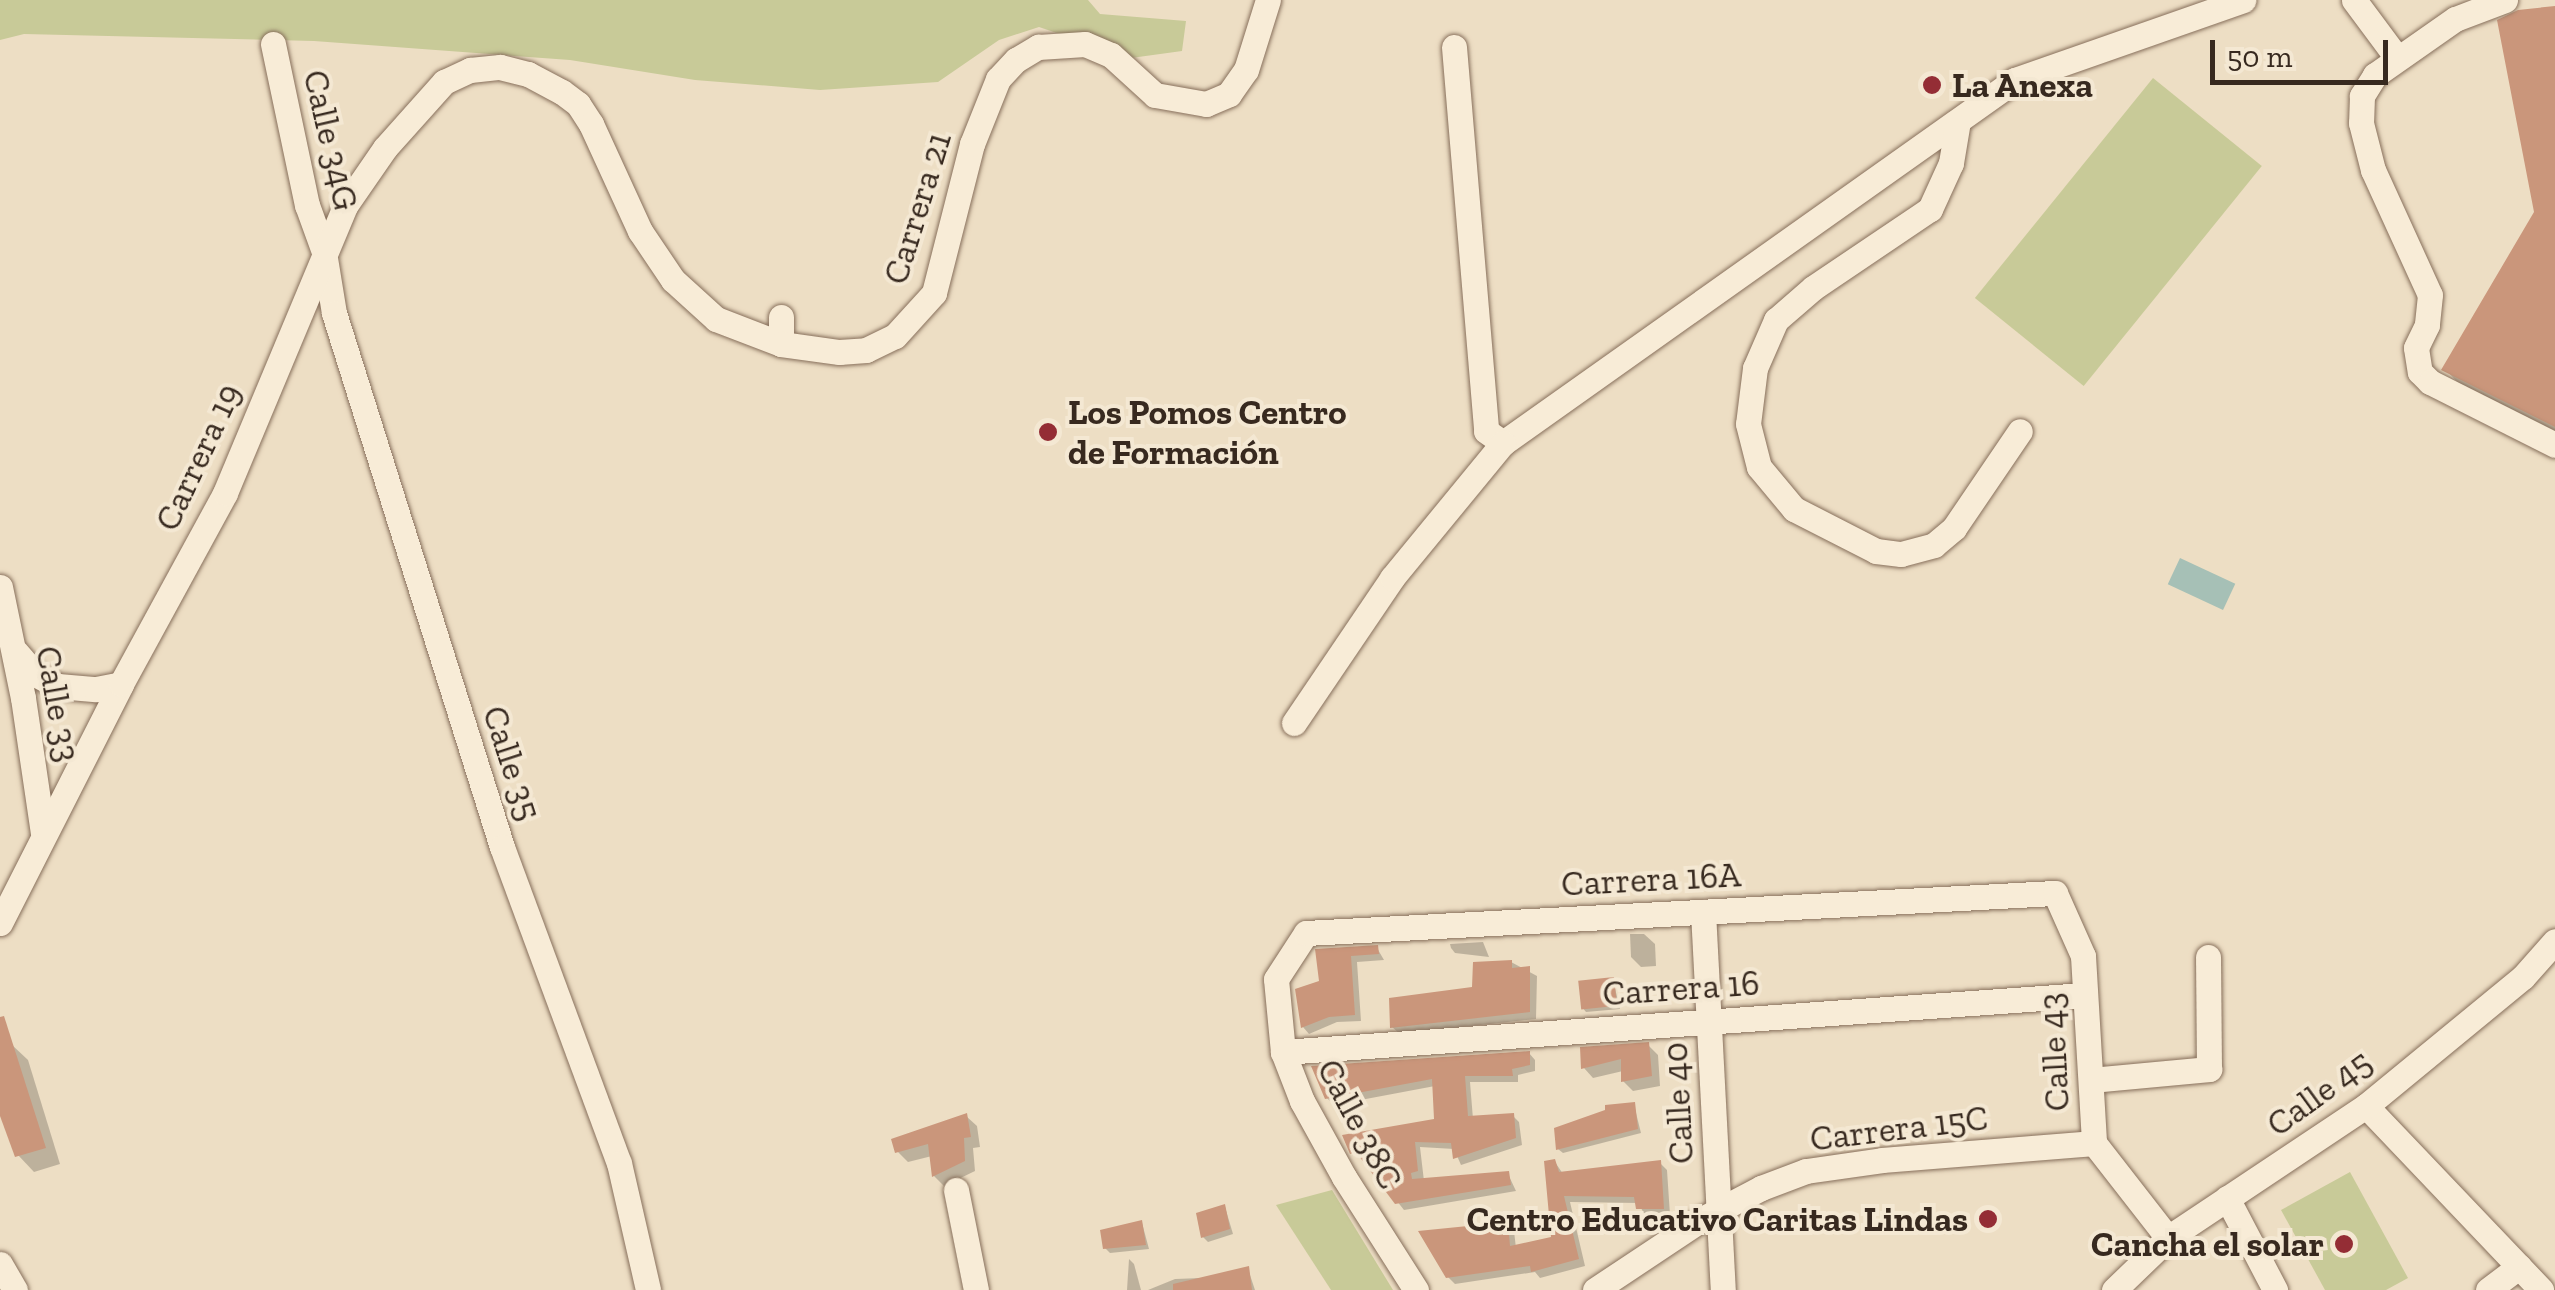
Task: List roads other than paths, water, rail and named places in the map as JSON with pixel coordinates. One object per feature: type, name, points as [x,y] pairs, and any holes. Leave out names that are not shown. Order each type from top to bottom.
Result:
[{"type":"street","name":"Carrera 21","points":[[324,252],[356,187],[444,82],[470,70],[500,68],[528,74],[578,104],[640,231],[672,280],[716,319],[782,344],[839,352],[866,350],[895,336],[916,318],[934,294],[972,144],[998,79],[1016,60],[1038,47],[1084,44],[1111,55],[1155,96],[1206,104],[1229,94],[1246,70],[1268,0]]},
{"type":"street","points":[[1294,723],[1392,578],[1503,442],[2015,80],[2242,0]]},
{"type":"street","points":[[2354,0],[2397,58]]},
{"type":"street","points":[[2505,0],[2477,7],[2375,75],[2362,96],[2361,122],[2373,170],[2430,295],[2431,312],[2416,348],[2420,372],[2430,382],[2555,444]]},
{"type":"street","name":"Calle 34G","points":[[273,44],[308,204],[324,252]]},
{"type":"street","points":[[1454,47],[1486,431],[1503,442]]},
{"type":"street","points":[[1958,121],[1951,163],[1930,208],[1813,288],[1776,320],[1755,368],[1748,424],[1759,467],[1794,508],[1876,551],[1902,554],[1934,545],[1954,528],[2020,431]]},
{"type":"street","name":"Carrera 19","points":[[0,923],[121,684],[225,493],[324,252]]},
{"type":"street","name":"Calle 35","points":[[324,252],[334,313],[502,847],[619,1163],[648,1290]]},
{"type":"street","points":[[781,317],[782,344]]},
{"type":"street","name":"Calle 33","points":[[0,587],[43,834]]},
{"type":"street","points":[[12,642],[34,674],[58,686],[96,689],[121,684]]},
{"type":"street","name":"Carrera 16A","points":[[1276,979],[1306,932],[2055,893],[2083,956]]},
{"type":"street","name":"Calle 40","points":[[1703,912],[1723,1290]]},
{"type":"street","name":"Calle 45","points":[[2114,1290],[2168,1238],[2366,1106],[2523,977],[2555,942]]},
{"type":"street","name":"Calle 43","points":[[2083,956],[2094,1143]]},
{"type":"street","points":[[2090,1080],[2204,1072],[2212,1064],[2208,957]]},
{"type":"street","name":"Calle 38C","points":[[1276,979],[1282,1052],[1302,1100],[1344,1177],[1416,1290]]},
{"type":"street","name":"Carrera 16","points":[[1282,1052],[2085,995]]},
{"type":"street","points":[[2366,1106],[2541,1290]]},
{"type":"street","points":[[2094,1143],[2168,1238]]},
{"type":"street","name":"Carrera 15C","points":[[1595,1290],[1719,1210],[1806,1171],[1882,1160],[2094,1143]]},
{"type":"street","points":[[956,1190],[976,1290]]},
{"type":"street","points":[[2227,1198],[2275,1290]]},
{"type":"street","points":[[0,1264],[15,1290]]},
{"type":"street","points":[[2488,1290],[2519,1267]]},
{"type":"place","name":"La Anexa","points":[[1932,85]]},
{"type":"place","name":"Los Pomos Centro de Formación","points":[[1048,432]]},
{"type":"place","name":"Centro Educativo Caritas Lindas","points":[[1988,1219]]},
{"type":"place","name":"Cancha el solar","points":[[2344,1244]]}]
